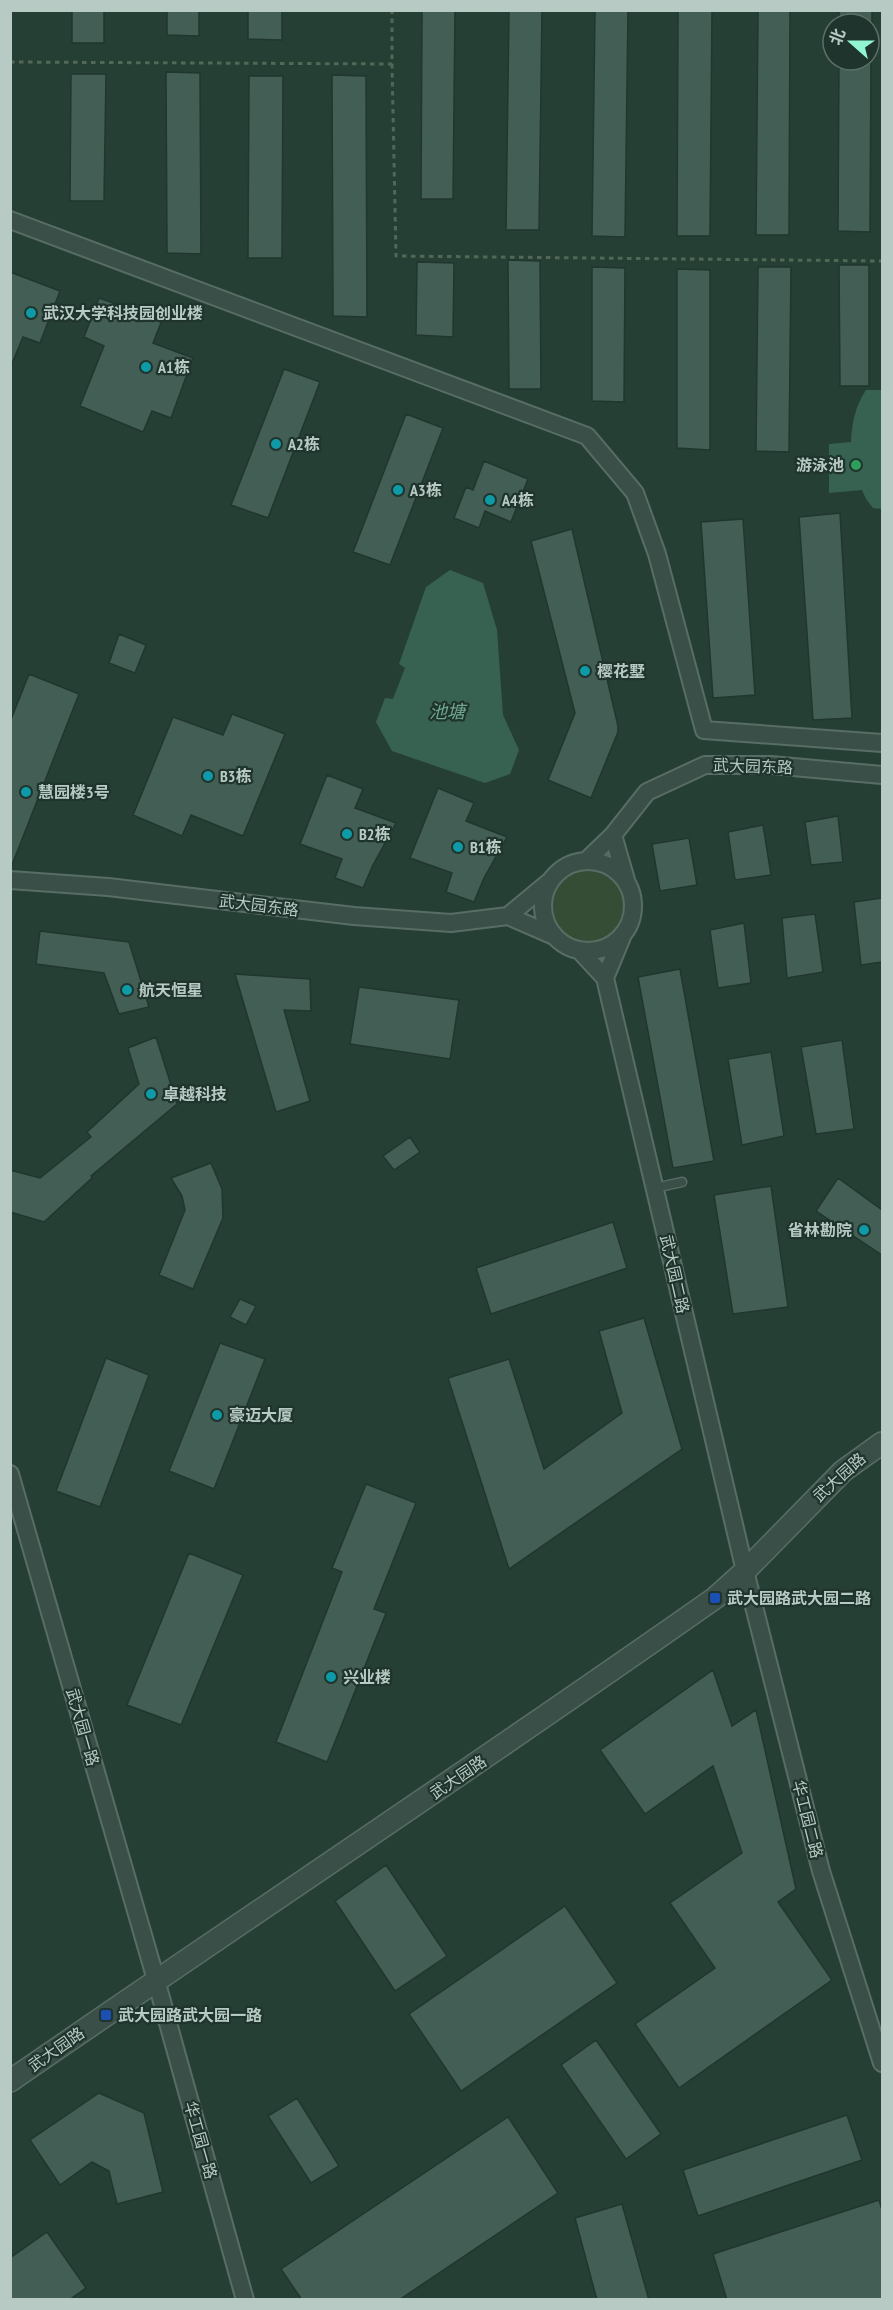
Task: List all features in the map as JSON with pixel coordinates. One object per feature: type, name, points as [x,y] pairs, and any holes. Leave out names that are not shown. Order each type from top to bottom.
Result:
[{"type":"street","points":[[10,220],[587,436],[635,493],[657,554],[704,730],[882,743]]},
{"type":"street","name":"武大园东路","points":[[587,860],[613,835],[647,792],[705,765],[771,765],[882,775]]},
{"type":"street","points":[[580,951],[605,978],[630,924],[634,909],[633,894],[626,880],[613,835]]},
{"type":"street","points":[[622,937],[603,949],[580,951],[566,946],[554,936],[508,916],[560,870],[572,863],[587,860],[602,862],[626,880]]},
{"type":"street","name":"武大园东路","points":[[10,880],[108,887],[354,916],[419,921],[451,923],[508,916]]},
{"type":"street","points":[[550,881],[544,894],[543,909],[546,923],[554,936]]},
{"type":"street","name":"武大园二路","points":[[605,978],[746,1570]]},
{"type":"street","name":"武大园路","points":[[10,2081],[512,1741],[715,1598],[746,1570],[843,1471],[882,1443]]},
{"type":"street","name":"武大园一路","points":[[10,1474],[156,1980]]},
{"type":"street","name":"华工园二路","points":[[746,1570],[821,1870],[882,2063]]},
{"type":"street","name":"华工园一路","points":[[156,1980],[245,2300]]},
{"type":"lane","points":[[655,1188],[682,1182]]},
{"type":"path","points":[[392,10],[396,256],[882,261]]},
{"type":"path","points":[[10,62],[392,64]]},
{"type":"shaded area","points":[[590,867],[612,874],[621,883],[626,893],[627,905],[624,917],[608,936],[596,941],[582,942],[567,937],[557,927],[549,909],[550,900],[558,884],[573,873]]},
{"type":"water","name":"游泳池","points":[[866,390],[882,390],[882,509],[873,508],[862,490],[829,493],[829,444],[851,442],[855,415]]},
{"type":"water","name":"池塘","points":[[450,570],[483,583],[497,630],[503,715],[519,750],[510,774],[485,783],[392,751],[376,722],[385,698],[393,699],[405,668],[399,664],[426,587]]},
{"type":"building","points":[[72,10],[104,10],[104,43],[72,43]]},
{"type":"building","points":[[167,10],[199,10],[199,36],[167,35]]},
{"type":"building","points":[[248,10],[282,10],[282,40],[248,39]]},
{"type":"building","points":[[422,10],[455,10],[453,199],[421,199]]},
{"type":"building","points":[[509,10],[542,10],[539,230],[506,230]]},
{"type":"building","points":[[595,10],[628,10],[625,237],[592,236]]},
{"type":"building","points":[[678,10],[712,10],[710,236],[677,236]]},
{"type":"building","points":[[758,10],[790,11],[789,235],[756,235]]},
{"type":"building","points":[[839,11],[872,11],[872,12]]},
{"type":"building","points":[[166,72],[200,73],[201,254],[167,253]]},
{"type":"building","points":[[839,72],[871,72],[870,232],[838,231]]},
{"type":"building","points":[[71,74],[106,74],[104,201],[70,201]]},
{"type":"building","points":[[332,75],[366,76],[367,317],[333,316]]},
{"type":"building","points":[[249,76],[283,76],[282,258],[248,258]]},
{"type":"building","points":[[508,260],[540,261],[541,389],[509,389]]},
{"type":"building","points":[[417,262],[454,263],[453,337],[416,335]]},
{"type":"building","points":[[839,265],[869,265],[869,386],[840,386]]},
{"type":"building","points":[[592,267],[625,268],[624,402],[592,401]]},
{"type":"building","points":[[758,267],[791,267],[789,452],[756,451]]},
{"type":"building","points":[[677,269],[710,270],[710,450],[677,448]]},
{"type":"building","name":"武汉大学科技园创业楼","points":[[10,272],[60,291],[40,343],[23,337],[11,366]]},
{"type":"building","name":"A1栋","points":[[99,298],[162,320],[153,343],[193,358],[171,418],[152,411],[143,432],[80,406],[104,346],[84,337]]},
{"type":"building","name":"A2栋","points":[[284,369],[320,382],[268,518],[231,505]]},
{"type":"building","name":"A3栋","points":[[406,414],[443,428],[390,565],[353,552]]},
{"type":"building","name":"A4栋","points":[[484,461],[528,479],[511,522],[485,511],[479,528],[454,518],[466,487],[473,490]]},
{"type":"building","points":[[840,513],[852,718],[813,720],[799,517]]},
{"type":"building","points":[[743,519],[755,695],[713,698],[701,522]]},
{"type":"building","name":"樱花墅","points":[[572,529],[618,726],[618,732],[591,798],[548,780],[575,713],[531,541]]},
{"type":"building","points":[[119,634],[146,645],[135,673],[109,663]]},
{"type":"building","name":"慧园楼3号","points":[[29,674],[79,694],[10,870],[10,722]]},
{"type":"building","name":"B3栋","points":[[232,714],[285,734],[243,836],[191,815],[182,836],[133,815],[173,717],[223,735]]},
{"type":"building","name":"B2栋","points":[[327,775],[363,789],[355,808],[396,823],[363,888],[335,878],[342,859],[300,844]]},
{"type":"building","name":"B1栋","points":[[438,788],[474,803],[466,821],[507,837],[484,878],[474,902],[446,892],[452,873],[410,858]]},
{"type":"building","points":[[838,816],[843,862],[811,865],[805,822]]},
{"type":"building","points":[[763,825],[771,875],[735,880],[728,832]]},
{"type":"building","points":[[689,838],[697,885],[660,891],[652,844]]},
{"type":"building","points":[[882,898],[882,962],[861,965],[854,902]]},
{"type":"building","points":[[815,914],[823,972],[787,978],[782,918]]},
{"type":"building","points":[[744,923],[751,983],[718,988],[710,930]]},
{"type":"building","name":"航天恒星","points":[[40,931],[129,942],[149,1007],[119,1014],[104,973],[36,964]]},
{"type":"building","points":[[680,969],[714,1161],[673,1168],[638,977]]},
{"type":"building","points":[[235,974],[310,979],[311,1011],[284,1010],[310,1101],[276,1112]]},
{"type":"building","points":[[359,987],[459,1000],[450,1059],[350,1044]]},
{"type":"building","points":[[156,1037],[177,1104],[91,1176],[92,1178],[44,1222],[10,1212],[10,1170],[40,1178],[91,1137],[87,1132],[139,1084],[128,1048]]},
{"type":"building","points":[[842,1040],[854,1129],[816,1134],[801,1047]]},
{"type":"building","points":[[771,1052],[784,1136],[742,1145],[728,1059]]},
{"type":"building","points":[[410,1137],[420,1152],[394,1170],[383,1156]]},
{"type":"building","points":[[211,1163],[222,1189],[223,1218],[193,1289],[159,1275],[185,1210],[182,1196],[171,1178]]},
{"type":"building","name":"省林勘院","points":[[838,1178],[882,1210],[882,1255],[816,1211]]},
{"type":"building","points":[[771,1186],[788,1307],[733,1314],[714,1195]]},
{"type":"building","points":[[613,1222],[627,1268],[491,1314],[476,1268]]},
{"type":"building","points":[[240,1299],[256,1306],[246,1325],[230,1317]]},
{"type":"building","points":[[644,1318],[682,1449],[509,1569],[448,1378],[509,1359],[544,1469],[622,1413],[599,1331]]},
{"type":"building","name":"豪迈大厦","points":[[220,1343],[265,1359],[214,1489],[169,1471]]},
{"type":"building","points":[[106,1358],[149,1375],[100,1507],[56,1491]]},
{"type":"building","points":[[366,1484],[416,1503],[374,1609],[386,1613],[327,1762],[276,1742],[342,1572],[332,1568]]},
{"type":"building","points":[[189,1553],[243,1575],[181,1725],[127,1705]]},
{"type":"building","points":[[713,1670],[732,1726],[756,1710],[796,1889],[778,1902],[832,1980],[679,2088],[635,2024],[715,1968],[670,1903],[742,1853],[713,1766],[645,1814],[600,1750]]},
{"type":"building","points":[[386,1865],[447,1956],[395,1991],[335,1901]]},
{"type":"building","points":[[565,1906],[617,1983],[461,2091],[409,2014]]},
{"type":"building","points":[[596,2040],[661,2134],[626,2159],[561,2065]]},
{"type":"building","points":[[99,2093],[144,2113],[163,2192],[117,2204],[109,2171],[92,2162],[60,2185],[30,2140]]},
{"type":"building","points":[[297,2098],[339,2166],[311,2183],[268,2116]]},
{"type":"building","points":[[847,2115],[862,2160],[698,2216],[683,2170]]},
{"type":"building","points":[[508,2117],[558,2193],[399,2300],[302,2300],[281,2269]]},
{"type":"building","points":[[879,2200],[882,2210],[882,2300],[727,2300],[713,2254]]},
{"type":"building","points":[[622,2204],[649,2300],[597,2300],[575,2218]]},
{"type":"building","points":[[47,2232],[86,2288],[69,2300],[10,2300],[10,2258]]},
{"type":"place","name":"武汉大学科技园创业楼","points":[[31,313]]},
{"type":"place","name":"A1栋","points":[[146,367]]},
{"type":"place","name":"A2栋","points":[[276,444]]},
{"type":"place","name":"游泳池","points":[[856,465]]},
{"type":"place","name":"A3栋","points":[[398,490]]},
{"type":"place","name":"A4栋","points":[[490,500]]},
{"type":"place","name":"樱花墅","points":[[585,671]]},
{"type":"place","name":"B3栋","points":[[208,776]]},
{"type":"place","name":"慧园楼3号","points":[[26,792]]},
{"type":"place","name":"B2栋","points":[[347,834]]},
{"type":"place","name":"B1栋","points":[[458,847]]},
{"type":"place","name":"航天恒星","points":[[127,990]]},
{"type":"place","name":"卓越科技","points":[[151,1094]]},
{"type":"place","name":"省林勘院","points":[[864,1230]]},
{"type":"place","name":"豪迈大厦","points":[[217,1415]]},
{"type":"place","name":"武大园路武大园二路","points":[[715,1598]]},
{"type":"place","name":"兴业楼","points":[[331,1677]]},
{"type":"place","name":"武大园路武大园一路","points":[[106,2015]]}]
